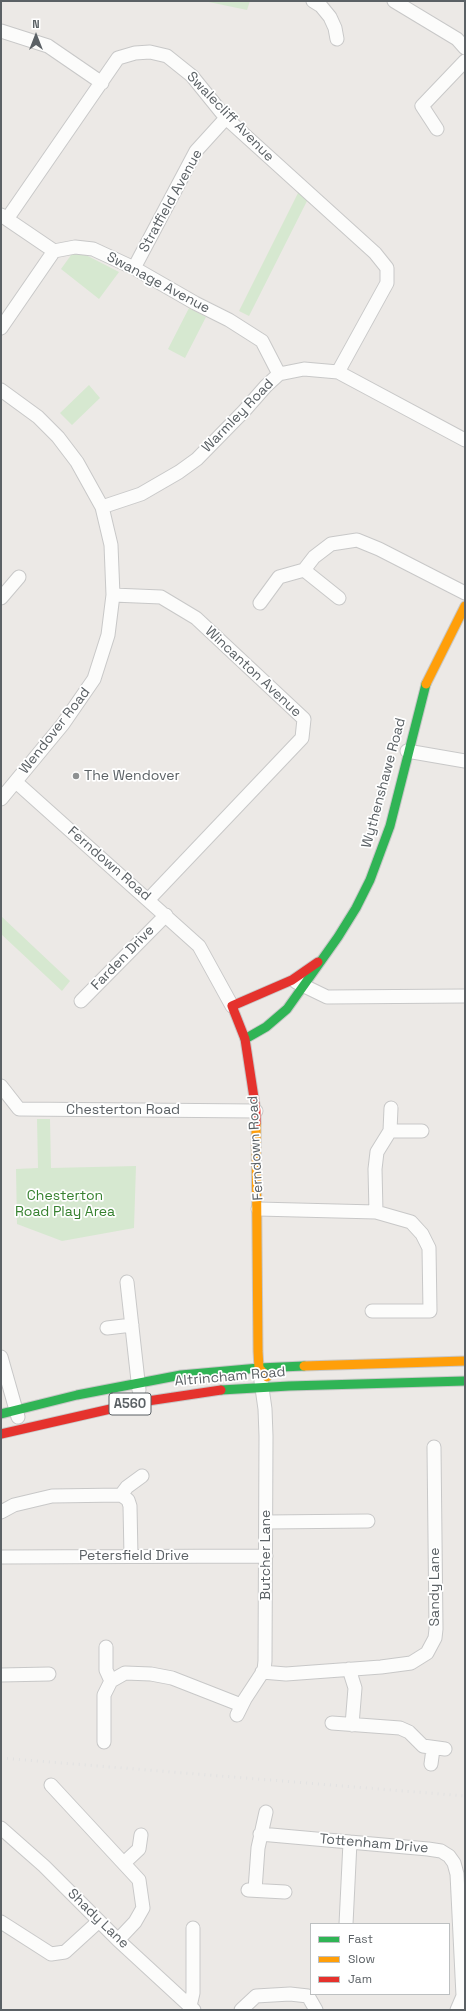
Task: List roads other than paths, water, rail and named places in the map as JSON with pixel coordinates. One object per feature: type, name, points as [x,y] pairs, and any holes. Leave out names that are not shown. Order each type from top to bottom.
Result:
[{"type":"main road","name":"Wythenshawe Road","points":[[245,1038],[266,1027],[287,1008],[297,983],[318,962],[349,919],[370,880],[390,826],[407,751],[426,684],[465,606]]},
{"type":"main road","name":"Wythenshawe Road","points":[[232,1006],[297,983],[318,962]]},
{"type":"main road","name":"Ferndown Road","points":[[232,1006],[245,1038],[256,1110],[259,1368]]},
{"type":"main road","name":"Altrincham Road","points":[[1,1414],[137,1382],[181,1375],[259,1368],[465,1361]]},
{"type":"main road","points":[[259,1368],[268,1378],[318,1376],[349,1384]]},
{"type":"main road","name":"Altrincham Road","points":[[1,1434],[141,1402],[180,1395],[261,1387],[465,1381]]},
{"type":"street","points":[[320,3],[335,28],[337,39]]},
{"type":"street","points":[[402,3],[457,39],[465,48]]},
{"type":"street","points":[[1,31],[48,46],[102,83]]},
{"type":"street","name":"Swalecliff Avenue","points":[[4,217],[102,83],[118,58],[135,53],[150,52],[167,56],[192,76],[226,118],[375,253],[387,268],[387,282],[338,372]]},
{"type":"street","points":[[437,129],[422,106],[465,61]]},
{"type":"street","name":"Stratfield Avenue","points":[[134,268],[196,151],[226,118]]},
{"type":"street","points":[[1,328],[54,251],[4,217]]},
{"type":"street","name":"Swanage Avenue","points":[[54,251],[75,247],[93,249],[134,268],[194,303],[229,320],[262,341],[279,374]]},
{"type":"street","name":"Warmley Road","points":[[102,507],[141,494],[179,472],[197,459],[279,374],[304,369],[338,372],[465,440]]},
{"type":"street","name":"Wendover Road","points":[[1,390],[38,417],[58,437],[77,462],[102,507],[111,545],[113,595],[108,635],[94,679],[63,724],[1,799]]},
{"type":"street","points":[[260,603],[280,577],[304,570],[314,557],[331,544],[357,540],[379,549],[465,593]]},
{"type":"street","points":[[304,570],[339,598]]},
{"type":"street","points":[[1,598],[19,577]]},
{"type":"street","name":"Wincanton Avenue","points":[[113,595],[161,597],[196,618],[304,718],[302,738],[149,899]]},
{"type":"street","points":[[407,751],[465,761]]},
{"type":"street","name":"Ferndown Road","points":[[16,782],[149,899],[199,946],[232,1006]]},
{"type":"street","name":"Farden Drive","points":[[81,1001],[166,915]]},
{"type":"street","points":[[297,983],[327,997],[465,996]]},
{"type":"street","name":"Chesterton Road","points":[[1,1086],[19,1109],[256,1110]]},
{"type":"street","points":[[376,1212],[375,1169],[377,1152],[390,1131],[391,1108]]},
{"type":"street","points":[[390,1131],[422,1131]]},
{"type":"street","points":[[258,1208],[376,1212],[411,1222],[422,1234],[430,1248],[430,1311],[372,1311]]},
{"type":"street","points":[[127,1282],[137,1382],[141,1402]]},
{"type":"street","points":[[107,1328],[132,1325]]},
{"type":"street","points":[[1,1357],[22,1429]]},
{"type":"street","name":"Butcher Lane","points":[[111,1681],[125,1673],[151,1674],[180,1680],[239,1710],[265,1666],[267,1522],[265,1409],[259,1368]]},
{"type":"street","name":"Sandy Lane","points":[[262,1672],[286,1674],[381,1667],[417,1660],[427,1653],[435,1638],[434,1446]]},
{"type":"street","points":[[121,1495],[127,1487],[142,1476]]},
{"type":"street","points":[[1,1512],[14,1505],[52,1496],[121,1495],[128,1500],[130,1506],[131,1556]]},
{"type":"street","points":[[267,1522],[368,1521]]},
{"type":"street","name":"Petersfield Drive","points":[[1,1557],[266,1556]]},
{"type":"street","points":[[103,1742],[104,1696],[111,1681],[106,1670],[106,1647]]},
{"type":"street","points":[[349,1669],[355,1688],[352,1725]]},
{"type":"street","points":[[1,1675],[50,1674]]},
{"type":"street","points":[[332,1723],[406,1730],[423,1746],[439,1749],[431,1764]]},
{"type":"street","points":[[51,1785],[139,1880],[144,1905],[135,1922],[118,1940]]},
{"type":"street","points":[[266,1812],[260,1834],[251,1890],[285,1892]]},
{"type":"street","name":"Shady Lane","points":[[1,1828],[44,1866],[98,1921],[192,2008]]},
{"type":"street","name":"Tottenham Drive","points":[[260,1834],[435,1850],[445,1853],[452,1859],[458,1874],[463,1991],[462,2000],[457,2010]]},
{"type":"street","points":[[124,1863],[139,1849],[140,1835]]},
{"type":"street","points":[[346,1923],[350,1842]]},
{"type":"street","points":[[1,1922],[51,1954],[65,1952],[98,1921]]},
{"type":"street","points":[[192,2008],[193,1928]]},
{"type":"street","points":[[241,2010],[252,1999],[260,1996],[300,1994],[309,1994],[316,2010]]},
{"type":"railway","points":[[1,1758],[465,1796]]},
{"type":"place","name":"The Wendover","points":[[76,776]]},
{"type":"park label","name":"Chesterton Road Play Area","points":[[65,1204]]}]
